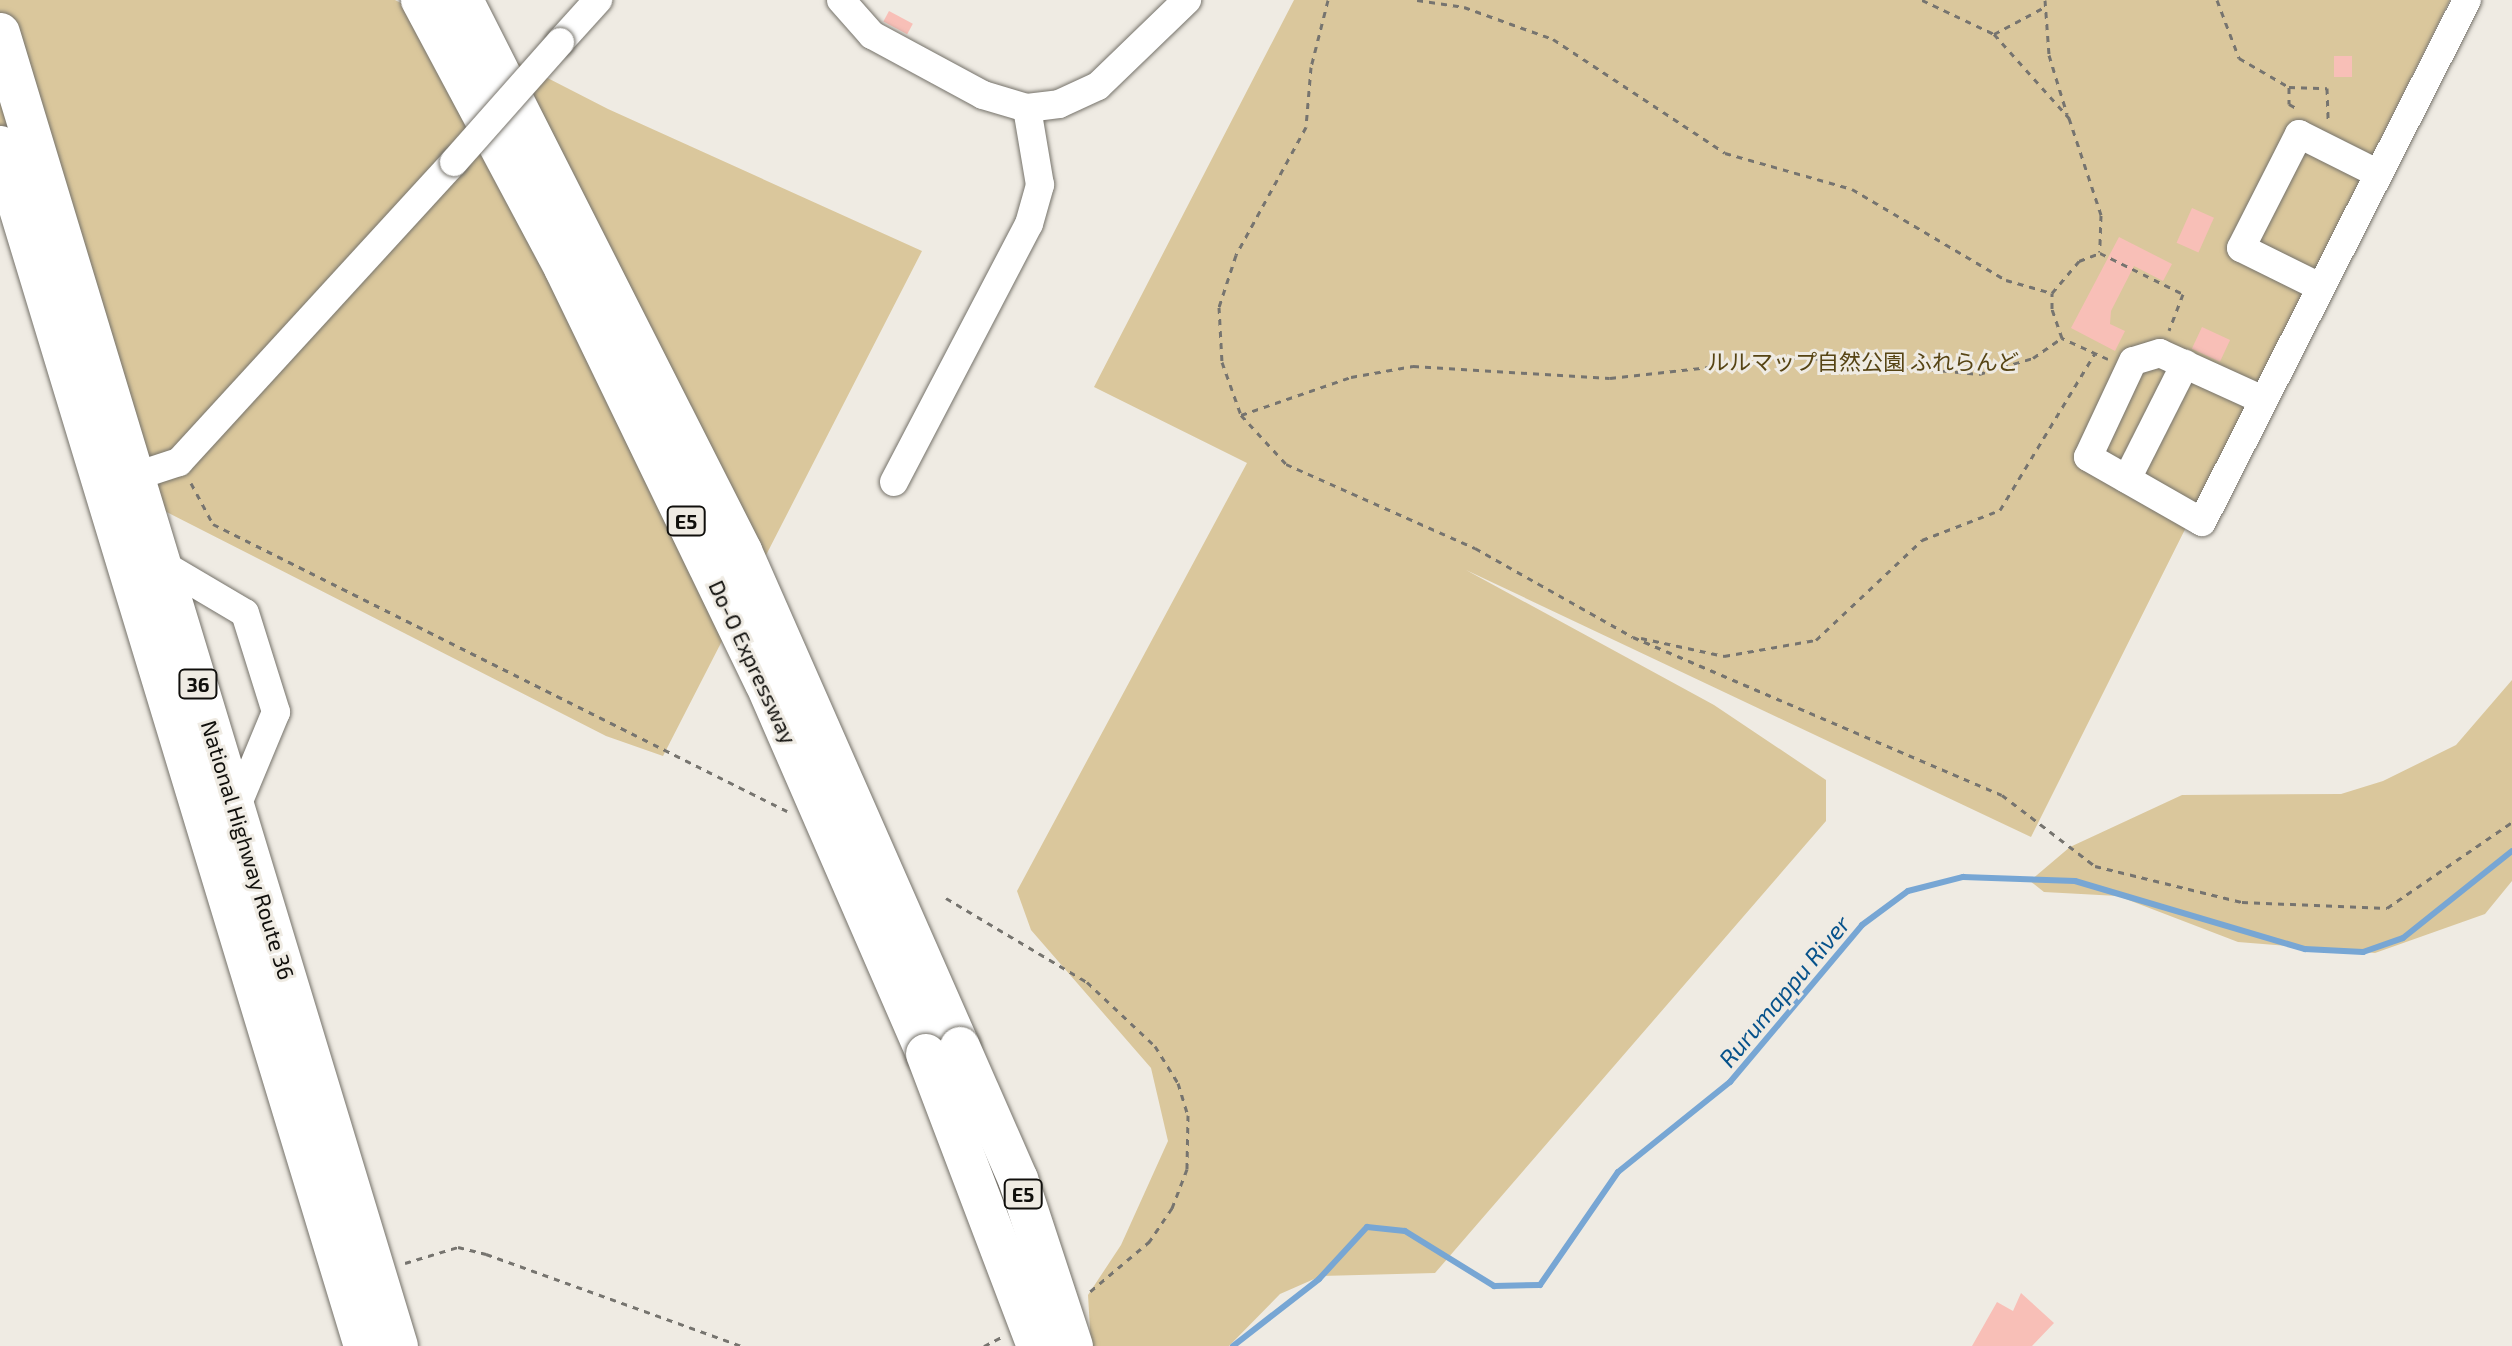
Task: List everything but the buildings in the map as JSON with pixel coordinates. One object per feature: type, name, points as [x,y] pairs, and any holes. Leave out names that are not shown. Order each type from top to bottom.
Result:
[{"type":"highway","name":"Do-O Expressway","points":[[421,0],[564,268],[943,1050],[1018,1179],[1073,1346]]},
{"type":"highway","name":"Do-O Expressway","points":[[463,0],[742,551],[943,1050],[1025,1339]]},
{"type":"highway","name":"National Highway Route 36","points":[[0,33],[119,482],[162,564],[376,1277],[386,1343]]},
{"type":"highway","name":"National Highway Route 36","points":[[0,146],[119,482],[386,1343]]},
{"type":"street","points":[[119,482],[179,462],[598,0]]},
{"type":"street","points":[[841,0],[872,35],[983,95],[1027,108],[1059,104],[1098,86],[1187,0]]},
{"type":"street","points":[[2263,400],[2172,358],[2130,369],[2088,457],[2202,522],[2467,0]]},
{"type":"street","points":[[894,482],[1029,224],[1040,185],[1027,108]]},
{"type":"street","points":[[2320,287],[2241,248],[2299,134],[2377,173]]},
{"type":"street","points":[[2127,479],[2172,358]]},
{"type":"street","points":[[162,564],[245,613],[276,712],[236,808]]},
{"type":"path","points":[[1328,0],[1311,67],[1306,127],[1236,255],[1219,307],[1222,362],[1241,415],[1286,464],[1475,548],[1633,637],[2002,795],[2095,866],[2242,902],[2387,908],[2512,822]]},
{"type":"path","points":[[1417,0],[1464,7],[1553,39],[1725,153],[1852,189],[2006,280],[2052,293]]},
{"type":"path","points":[[1922,0],[1994,34],[2069,118]]},
{"type":"path","points":[[2045,0],[2069,118],[2101,215],[2100,253]]},
{"type":"path","points":[[2217,0],[2239,58],[2289,87],[2327,88],[2328,123],[2315,117]]},
{"type":"path","points":[[1994,34],[2044,7]]},
{"type":"path","points":[[2289,87],[2289,104],[2302,110]]},
{"type":"path","points":[[2052,293],[2079,261],[2100,253],[2183,294],[2172,358]]},
{"type":"path","points":[[2052,293],[2062,338]]},
{"type":"path","points":[[1241,415],[1351,377],[1413,366],[1610,378],[1800,357],[1979,374],[2033,358],[2062,338]]},
{"type":"path","points":[[2062,338],[2130,369]]},
{"type":"path","points":[[1633,637],[1724,656],[1816,640],[1922,540],[2000,510],[2095,353]]},
{"type":"path","points":[[179,462],[213,524],[794,815]]},
{"type":"path","points":[[946,898],[1087,982],[1155,1046],[1185,1104],[1187,1169],[1172,1208],[1150,1241],[1080,1297]]},
{"type":"path","points":[[376,1277],[458,1247],[742,1346]]},
{"type":"path","points":[[984,1346],[1025,1339]]},
{"type":"green space","points":[[0,0],[395,0],[608,109],[922,251],[663,756],[606,736],[92,474],[0,176]]},
{"type":"green space","name":"ルルマップ自然公園 ふれらんど","points":[[1294,0],[2450,0],[2031,837],[1466,570],[1714,705],[1826,780],[1826,821],[1435,1273],[1321,1276],[1280,1294],[1229,1346],[1091,1346],[1088,1295],[1121,1245],[1168,1141],[1151,1068],[1031,930],[1017,891],[1247,463],[1094,387]]},
{"type":"green space","points":[[2512,680],[2512,881],[2485,914],[2375,953],[2238,942],[2118,896],[2044,892],[2030,881],[2070,847],[2182,795],[2341,794],[2383,781],[2456,745]]},
{"type":"waterway","name":"Rurumappu River","points":[[1233,1346],[1319,1279],[1367,1227],[1405,1231],[1494,1286],[1540,1285],[1618,1172],[1730,1082],[1862,925],[1908,891],[1963,877],[2075,881],[2305,949],[2363,952],[2403,938],[2512,851]]}]
